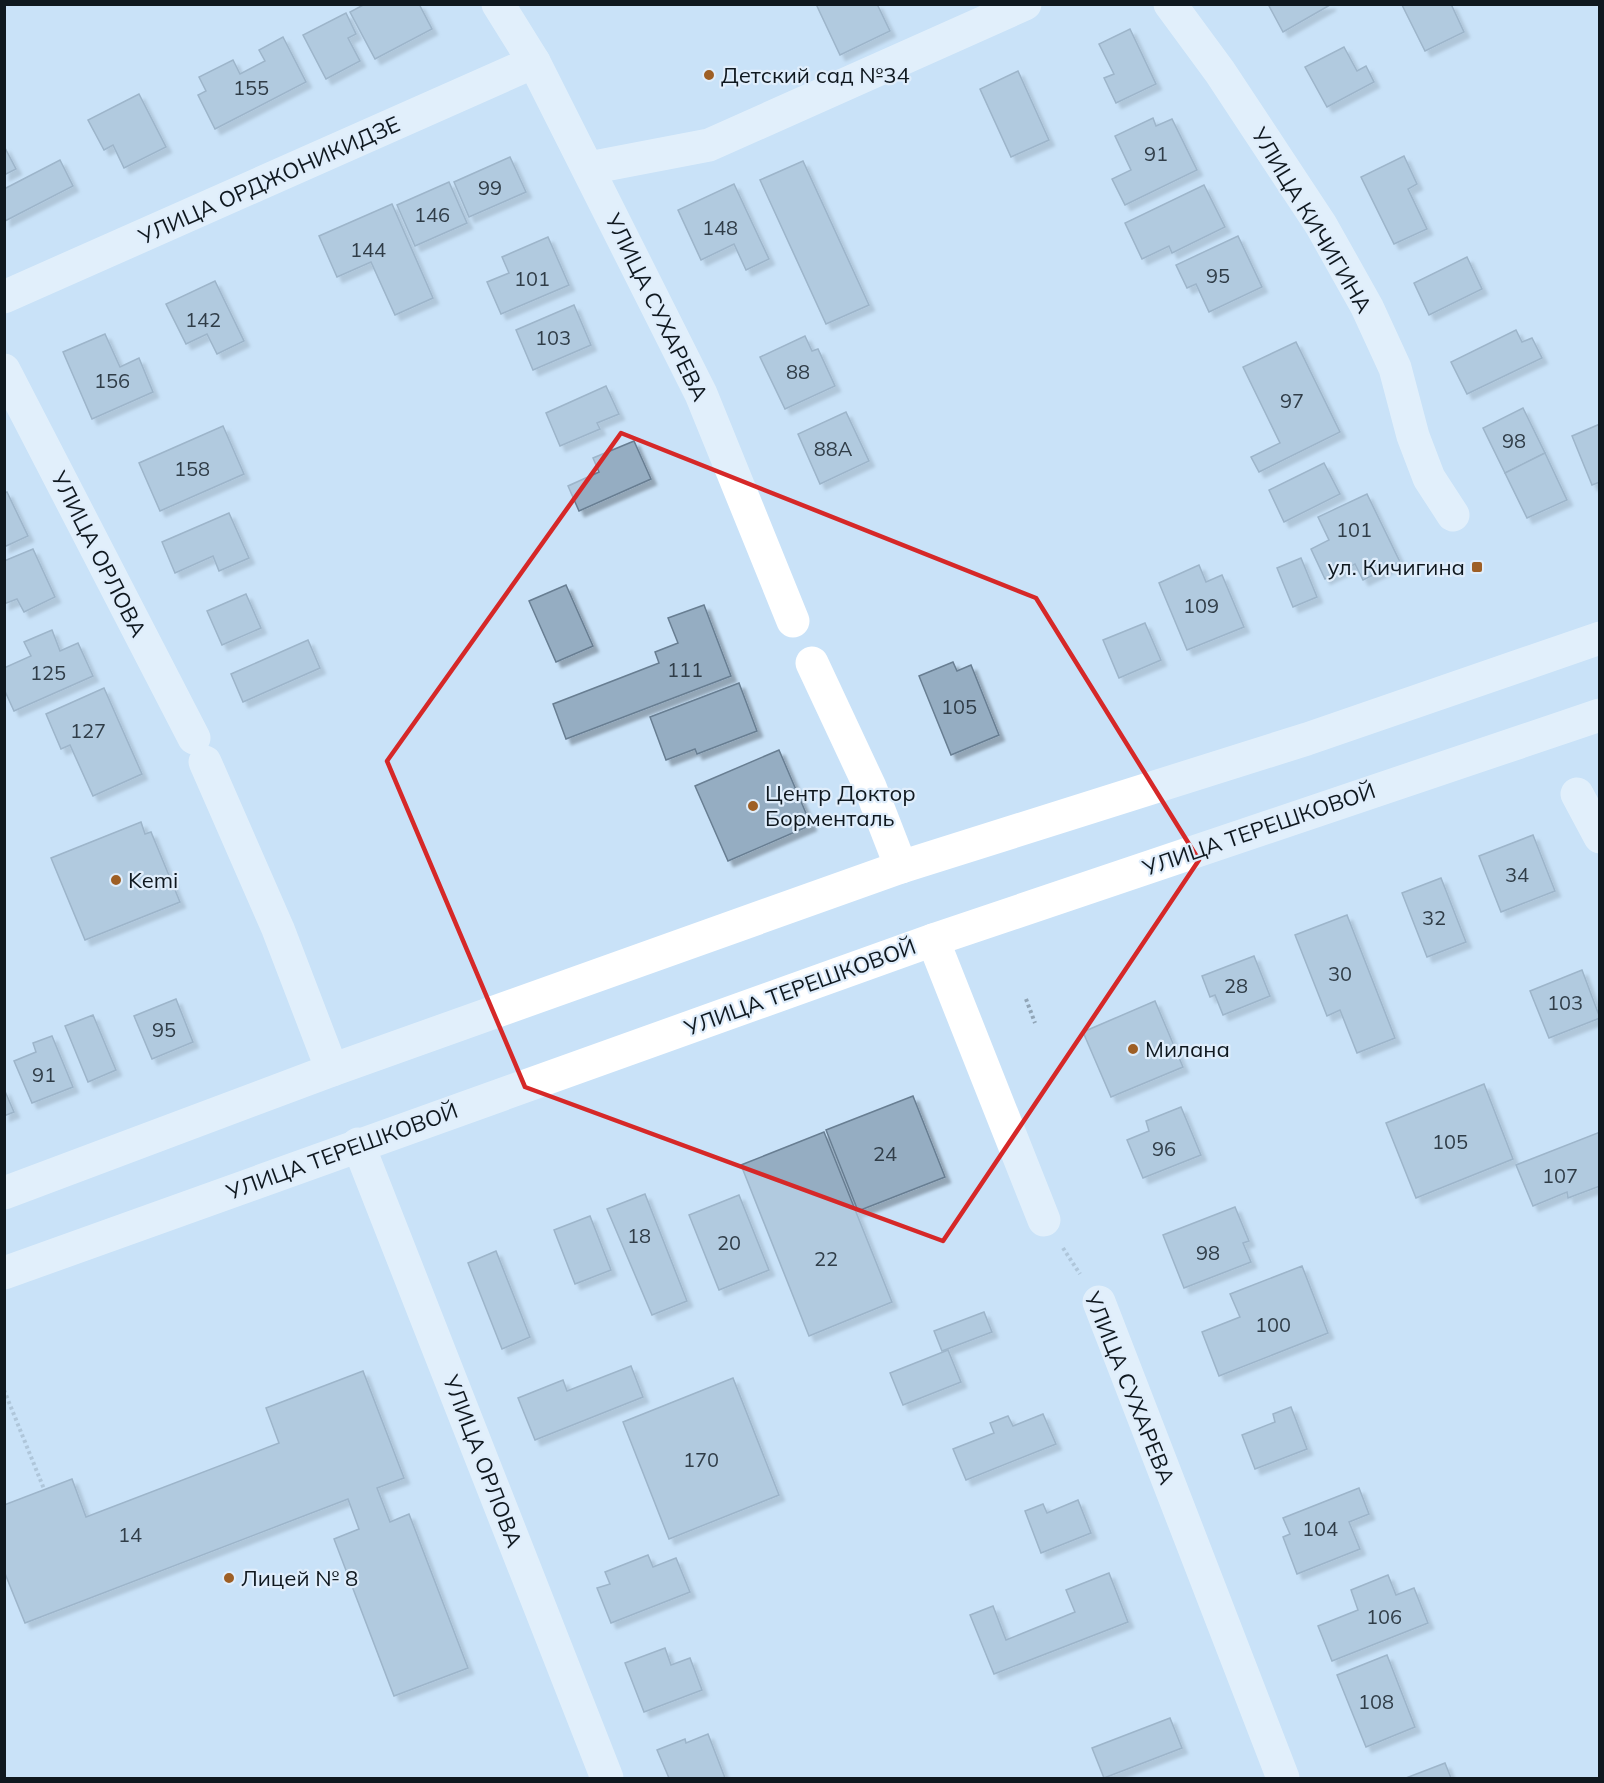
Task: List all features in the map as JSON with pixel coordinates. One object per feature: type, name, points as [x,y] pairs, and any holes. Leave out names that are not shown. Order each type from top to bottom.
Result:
[{"type":"street","name":"УЛИЦА СУХАРЕВА","points":[[498,4],[534,62],[701,394],[793,621]]},
{"type":"street","points":[[589,168],[709,145],[1025,4]]},
{"type":"street","name":"УЛИЦА КИЧИГИНА","points":[[1170,4],[1220,72],[1321,225],[1367,307],[1395,368],[1413,436],[1429,478],[1453,515]]},
{"type":"street","name":"УЛИЦА ОРДЖОНИКИДЗЕ","points":[[4,297],[534,62]]},
{"type":"street","name":"УЛИЦА ОРЛОВА","points":[[4,370],[199,750],[278,929],[332,1071]]},
{"type":"street","points":[[4,1193],[332,1071],[901,867],[1307,739],[1599,638]]},
{"type":"street","points":[[812,663],[870,787],[901,867]]},
{"type":"street","name":"УЛИЦА ТЕРЕШКОВОЙ","points":[[4,1274],[358,1144],[933,940],[1599,715]]},
{"type":"street","points":[[1577,794],[1599,837]]},
{"type":"street","points":[[933,940],[1044,1220]]},
{"type":"street","name":"УЛИЦА ОРЛОВА","points":[[358,1144],[607,1779]]},
{"type":"street","name":"УЛИЦА СУХАРЕВА","points":[[1099,1302],[1284,1779]]},
{"type":"path","points":[[1026,999],[1035,1023]]},
{"type":"path","name":"УЛИЦА СУХАРЕВА","points":[[1044,1220],[1099,1302]]},
{"type":"path","points":[[4,1390],[44,1490]]},
{"type":"highlighted area","points":[[621,433],[1036,598],[1199,860],[943,1241],[525,1087],[387,761]]},
{"type":"building","points":[[365,4],[419,4],[432,29],[375,59],[350,12]]},
{"type":"building","points":[[816,4],[877,4],[890,31],[840,55]]},
{"type":"building","points":[[1268,4],[1330,4],[1330,5],[1283,32]]},
{"type":"building","points":[[1451,4],[1464,32],[1425,51],[1402,5]]},
{"type":"building","points":[[346,13],[356,34],[348,38],[360,61],[326,79],[303,35]]},
{"type":"building","points":[[1130,29],[1156,84],[1116,103],[1104,78],[1114,74],[1099,44]]},
{"type":"building","points":[[283,37],[306,82],[215,129],[198,95],[206,91],[199,77],[233,60],[240,74],[265,61],[259,50]]},
{"type":"building","points":[[1344,47],[1357,71],[1366,66],[1374,82],[1327,107],[1305,67]]},
{"type":"building","points":[[1018,71],[1049,140],[1011,157],[980,89]]},
{"type":"building","points":[[139,94],[166,147],[124,168],[113,145],[104,150],[88,120]]},
{"type":"building","points":[[1153,118],[1156,126],[1172,119],[1197,170],[1125,205],[1112,179],[1131,170],[1115,136]]},
{"type":"building","points":[[4,146],[16,169],[4,175]]},
{"type":"building","points":[[1404,156],[1417,184],[1408,189],[1427,229],[1394,244],[1361,177]]},
{"type":"building","points":[[510,157],[526,192],[469,217],[454,182]]},
{"type":"building","points":[[60,160],[73,186],[5,221],[4,189]]},
{"type":"building","points":[[803,161],[869,305],[826,324],[760,180]]},
{"type":"building","points":[[449,182],[467,223],[415,246],[397,205]]},
{"type":"building","points":[[734,184],[769,259],[746,270],[734,244],[701,260],[678,210]]},
{"type":"building","points":[[1204,185],[1225,227],[1172,253],[1169,246],[1142,259],[1125,223]]},
{"type":"building","points":[[392,204],[433,298],[395,315],[371,262],[337,277],[319,236]]},
{"type":"building","points":[[1238,236],[1262,287],[1209,312],[1196,284],[1187,288],[1176,265]]},
{"type":"building","points":[[548,237],[569,285],[501,314],[487,282],[509,273],[502,257]]},
{"type":"building","points":[[1467,257],[1482,289],[1429,315],[1414,283]]},
{"type":"building","points":[[215,281],[244,341],[217,354],[207,334],[186,344],[166,304]]},
{"type":"building","points":[[574,305],[591,345],[533,370],[516,330]]},
{"type":"building","points":[[1516,330],[1522,342],[1532,338],[1542,358],[1467,394],[1451,362]]},
{"type":"building","points":[[105,334],[120,367],[139,358],[153,392],[92,419],[63,352]]},
{"type":"building","points":[[805,336],[812,351],[818,349],[835,386],[785,409],[760,357]]},
{"type":"building","points":[[1296,342],[1340,432],[1259,472],[1251,457],[1280,443],[1243,367]]},
{"type":"building","points":[[606,386],[619,414],[597,423],[600,429],[560,446],[546,413]]},
{"type":"building","points":[[1523,408],[1545,453],[1505,473],[1483,428]]},
{"type":"building","points":[[846,412],[869,461],[820,484],[798,434]]},
{"type":"building","points":[[1600,424],[1600,482],[1592,485],[1572,436]]},
{"type":"building","points":[[223,426],[244,474],[160,511],[139,463]]},
{"type":"building","points":[[634,441],[651,479],[579,511],[568,486],[599,472],[593,458]]},
{"type":"building","points":[[1545,453],[1567,500],[1527,518],[1505,473]]},
{"type":"building","points":[[1324,463],[1340,494],[1284,522],[1269,490]]},
{"type":"building","points":[[7,492],[28,536],[4,547],[4,493]]},
{"type":"building","points":[[1367,494],[1400,562],[1363,580],[1355,564],[1325,579],[1311,549],[1329,540],[1318,517]]},
{"type":"building","points":[[229,513],[249,558],[219,571],[213,556],[175,573],[162,542]]},
{"type":"building","points":[[33,549],[55,597],[24,612],[17,599],[4,604],[4,561]]},
{"type":"building","points":[[1301,558],[1317,597],[1293,607],[1277,568]]},
{"type":"building","points":[[1199,565],[1206,582],[1222,575],[1244,627],[1187,650],[1159,583]]},
{"type":"building","points":[[566,585],[593,646],[556,662],[529,601]]},
{"type":"building","points":[[246,594],[261,628],[222,645],[207,611]]},
{"type":"building","points":[[704,605],[731,676],[566,739],[553,704],[659,663],[655,652],[678,643],[668,618]]},
{"type":"building","points":[[1145,623],[1161,660],[1119,678],[1103,640]]},
{"type":"building","points":[[52,630],[60,651],[78,643],[93,676],[14,711],[4,689],[4,668],[31,656],[24,642]]},
{"type":"building","points":[[308,640],[320,668],[243,702],[231,674]]},
{"type":"building","points":[[953,662],[957,671],[971,665],[999,735],[951,755],[919,676]]},
{"type":"building","points":[[739,683],[757,731],[697,754],[695,749],[666,760],[650,717]]},
{"type":"building","points":[[104,688],[142,774],[93,796],[70,745],[61,749],[46,714]]},
{"type":"building","name":"Центр Доктор Борменталь","points":[[779,750],[811,825],[728,861],[695,786]]},
{"type":"building","name":"Kemi","points":[[141,822],[145,834],[151,832],[180,902],[85,940],[51,858]]},
{"type":"building","points":[[1533,835],[1555,891],[1501,912],[1479,856]]},
{"type":"building","points":[[1441,878],[1466,942],[1427,957],[1402,893]]},
{"type":"building","points":[[1347,915],[1395,1038],[1357,1053],[1340,1010],[1327,1016],[1295,935]]},
{"type":"building","points":[[1254,956],[1270,996],[1223,1015],[1215,995],[1210,997],[1202,976]]},
{"type":"building","points":[[1582,970],[1600,1018],[1549,1038],[1530,991]]},
{"type":"building","points":[[176,999],[193,1042],[152,1059],[134,1016]]},
{"type":"building","name":"Милана","points":[[1155,1001],[1183,1067],[1111,1097],[1083,1032]]},
{"type":"building","points":[[93,1015],[116,1070],[88,1082],[65,1026]]},
{"type":"building","points":[[52,1036],[73,1087],[32,1103],[14,1061],[36,1052],[33,1043]]},
{"type":"building","points":[[1484,1084],[1513,1159],[1416,1198],[1386,1123]]},
{"type":"building","points":[[4,1089],[14,1112],[4,1116]]},
{"type":"building","points":[[913,1096],[945,1177],[858,1211],[826,1130]]},
{"type":"building","points":[[1181,1107],[1201,1155],[1143,1178],[1127,1140],[1149,1131],[1146,1121]]},
{"type":"building","points":[[824,1132],[892,1302],[809,1336],[741,1165]]},
{"type":"building","points":[[1600,1132],[1600,1186],[1568,1198],[1567,1192],[1533,1206],[1516,1165]]},
{"type":"building","points":[[645,1194],[687,1301],[652,1315],[607,1209]]},
{"type":"building","points":[[739,1195],[769,1270],[719,1290],[689,1215]]},
{"type":"building","points":[[1235,1207],[1249,1241],[1243,1243],[1251,1262],[1184,1288],[1163,1235]]},
{"type":"building","points":[[590,1216],[611,1270],[575,1284],[554,1230]]},
{"type":"building","points":[[496,1251],[530,1337],[502,1349],[468,1263]]},
{"type":"building","points":[[1302,1266],[1328,1333],[1219,1376],[1202,1332],[1240,1317],[1230,1294]]},
{"type":"building","points":[[984,1312],[992,1332],[942,1351],[934,1331]]},
{"type":"building","points":[[948,1350],[961,1382],[903,1405],[890,1373]]},
{"type":"building","points":[[631,1366],[643,1397],[535,1440],[518,1398],[563,1380],[567,1391]]},
{"type":"building","points":[[363,1371],[404,1478],[377,1488],[390,1522],[409,1514],[468,1668],[394,1696],[334,1539],[359,1529],[348,1499],[25,1623],[4,1571],[4,1505],[72,1479],[86,1517],[279,1443],[266,1408]]},
{"type":"building","points":[[733,1378],[779,1495],[669,1539],[623,1422]]},
{"type":"building","points":[[1291,1407],[1307,1449],[1255,1469],[1242,1435],[1275,1422],[1273,1414]]},
{"type":"building","points":[[1043,1414],[1056,1444],[966,1480],[953,1449],[994,1433],[990,1423],[1008,1416],[1013,1426]]},
{"type":"building","points":[[1359,1488],[1369,1514],[1349,1522],[1360,1549],[1297,1574],[1283,1537],[1290,1534],[1283,1518]]},
{"type":"building","points":[[1078,1500],[1091,1533],[1041,1553],[1025,1511],[1043,1504],[1047,1513]]},
{"type":"building","points":[[648,1555],[653,1567],[676,1558],[690,1592],[611,1623],[597,1588],[610,1584],[605,1572]]},
{"type":"building","points":[[1109,1573],[1128,1622],[994,1674],[970,1615],[993,1606],[1006,1640],[1075,1612],[1066,1590]]},
{"type":"building","points":[[1388,1575],[1396,1595],[1414,1588],[1428,1623],[1332,1661],[1318,1626],[1358,1610],[1351,1590]]},
{"type":"building","points":[[665,1648],[671,1665],[690,1658],[702,1690],[644,1712],[625,1663]]},
{"type":"building","points":[[1387,1655],[1415,1727],[1366,1747],[1337,1675]]},
{"type":"building","points":[[1170,1718],[1182,1748],[1104,1778],[1092,1748]]},
{"type":"building","points":[[708,1734],[725,1778],[669,1778],[657,1750],[685,1739],[686,1743]]},
{"type":"building","points":[[1445,1763],[1451,1778],[1406,1778]]},
{"type":"place","name":"Детский сад №34","points":[[709,75]]},
{"type":"place","name":"ул. Кичигина","points":[[1477,567]]},
{"type":"place","name":"Центр Доктор Борменталь","points":[[753,806]]},
{"type":"place","name":"Kemi","points":[[116,880]]},
{"type":"place","name":"Милана","points":[[1133,1049]]},
{"type":"place","name":"Лицей № 8","points":[[229,1578]]}]
